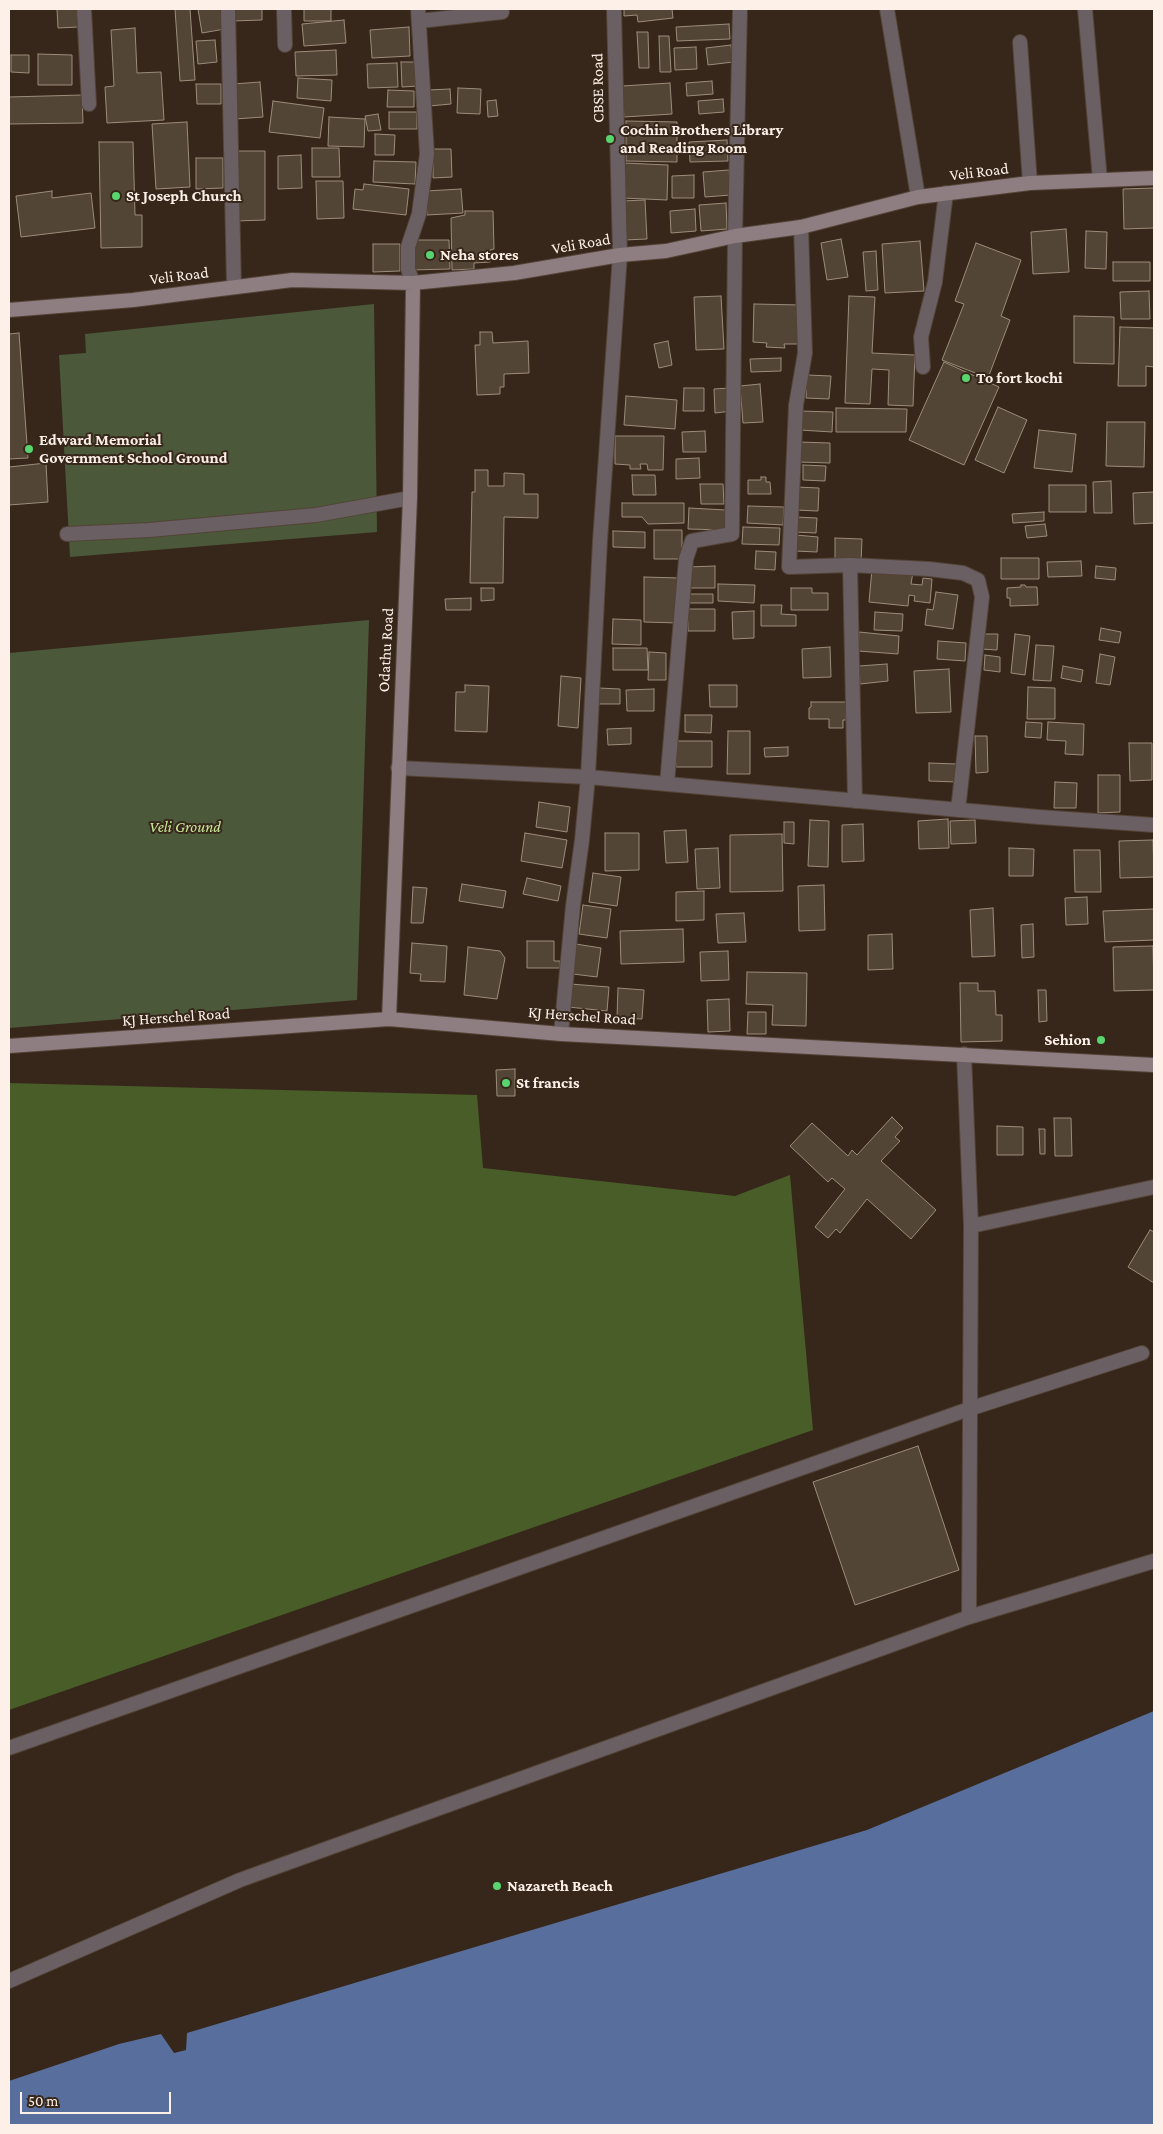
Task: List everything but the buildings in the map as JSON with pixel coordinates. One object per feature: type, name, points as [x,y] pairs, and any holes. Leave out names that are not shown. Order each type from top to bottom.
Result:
[{"type":"main road","name":"Veli Road","points":[[9,310],[133,300],[292,280],[413,283],[514,273],[620,255],[666,251],[735,236],[800,227],[918,197],[1030,183],[1154,178]]},
{"type":"main road","name":"Odathu Road","points":[[389,1019],[410,498],[413,283]]},
{"type":"main road","name":"KJ Herschel Road","points":[[9,1046],[389,1019],[561,1034],[1154,1065]]},
{"type":"street","points":[[84,9],[89,104]]},
{"type":"street","points":[[228,9],[234,288]]},
{"type":"street","points":[[284,9],[285,45]]},
{"type":"street","name":"CBSE Road","points":[[561,1034],[572,906],[582,840],[588,778],[600,541],[620,255],[614,9]]},
{"type":"street","points":[[667,784],[686,559],[692,541],[732,534],[735,236],[740,9]]},
{"type":"street","points":[[887,9],[918,197]]},
{"type":"street","points":[[1085,9],[1100,180]]},
{"type":"street","points":[[413,283],[408,269],[408,248],[418,214],[427,154],[419,15],[502,12]]},
{"type":"street","points":[[1020,42],[1030,183]]},
{"type":"street","points":[[922,367],[922,337],[935,282],[946,193]]},
{"type":"street","points":[[800,227],[805,353],[796,405],[789,567],[850,565],[963,573],[978,580],[982,597],[958,810]]},
{"type":"street","points":[[67,534],[149,530],[316,516],[410,498]]},
{"type":"street","points":[[850,565],[855,801]]},
{"type":"street","points":[[398,768],[588,778],[1154,825]]},
{"type":"street","points":[[964,1054],[971,1226],[969,1616]]},
{"type":"street","points":[[971,1226],[1154,1187]]},
{"type":"street","points":[[9,1748],[969,1409],[1142,1353]]},
{"type":"street","points":[[9,1981],[240,1880],[969,1616],[1154,1561]]},
{"type":"green space","points":[[374,304],[377,532],[70,557],[59,355],[86,353],[85,334]]},
{"type":"green space","name":"Veli Ground","points":[[369,620],[357,1000],[9,1028],[9,653]]},
{"type":"green space","points":[[9,1083],[477,1095],[483,1168],[735,1196],[790,1175],[813,1430],[9,1710]]},
{"type":"water","points":[[1154,1711],[1154,2125],[9,2125],[9,2081],[119,2044],[161,2034],[174,2053],[186,2050],[187,2033],[867,1830]]},
{"type":"place","name":"Cochin Brothers Library and Reading Room","points":[[610,139]]},
{"type":"place","name":"St Joseph Church","points":[[116,196]]},
{"type":"place","name":"Neha stores","points":[[430,255]]},
{"type":"place","name":"To fort kochi","points":[[966,378]]},
{"type":"place","name":"Edward Memorial Government School Ground","points":[[29,449]]},
{"type":"place","name":"Sehion","points":[[1101,1040]]},
{"type":"place","name":"St francis","points":[[506,1083]]},
{"type":"place","name":"Nazareth Beach","points":[[497,1886]]}]
